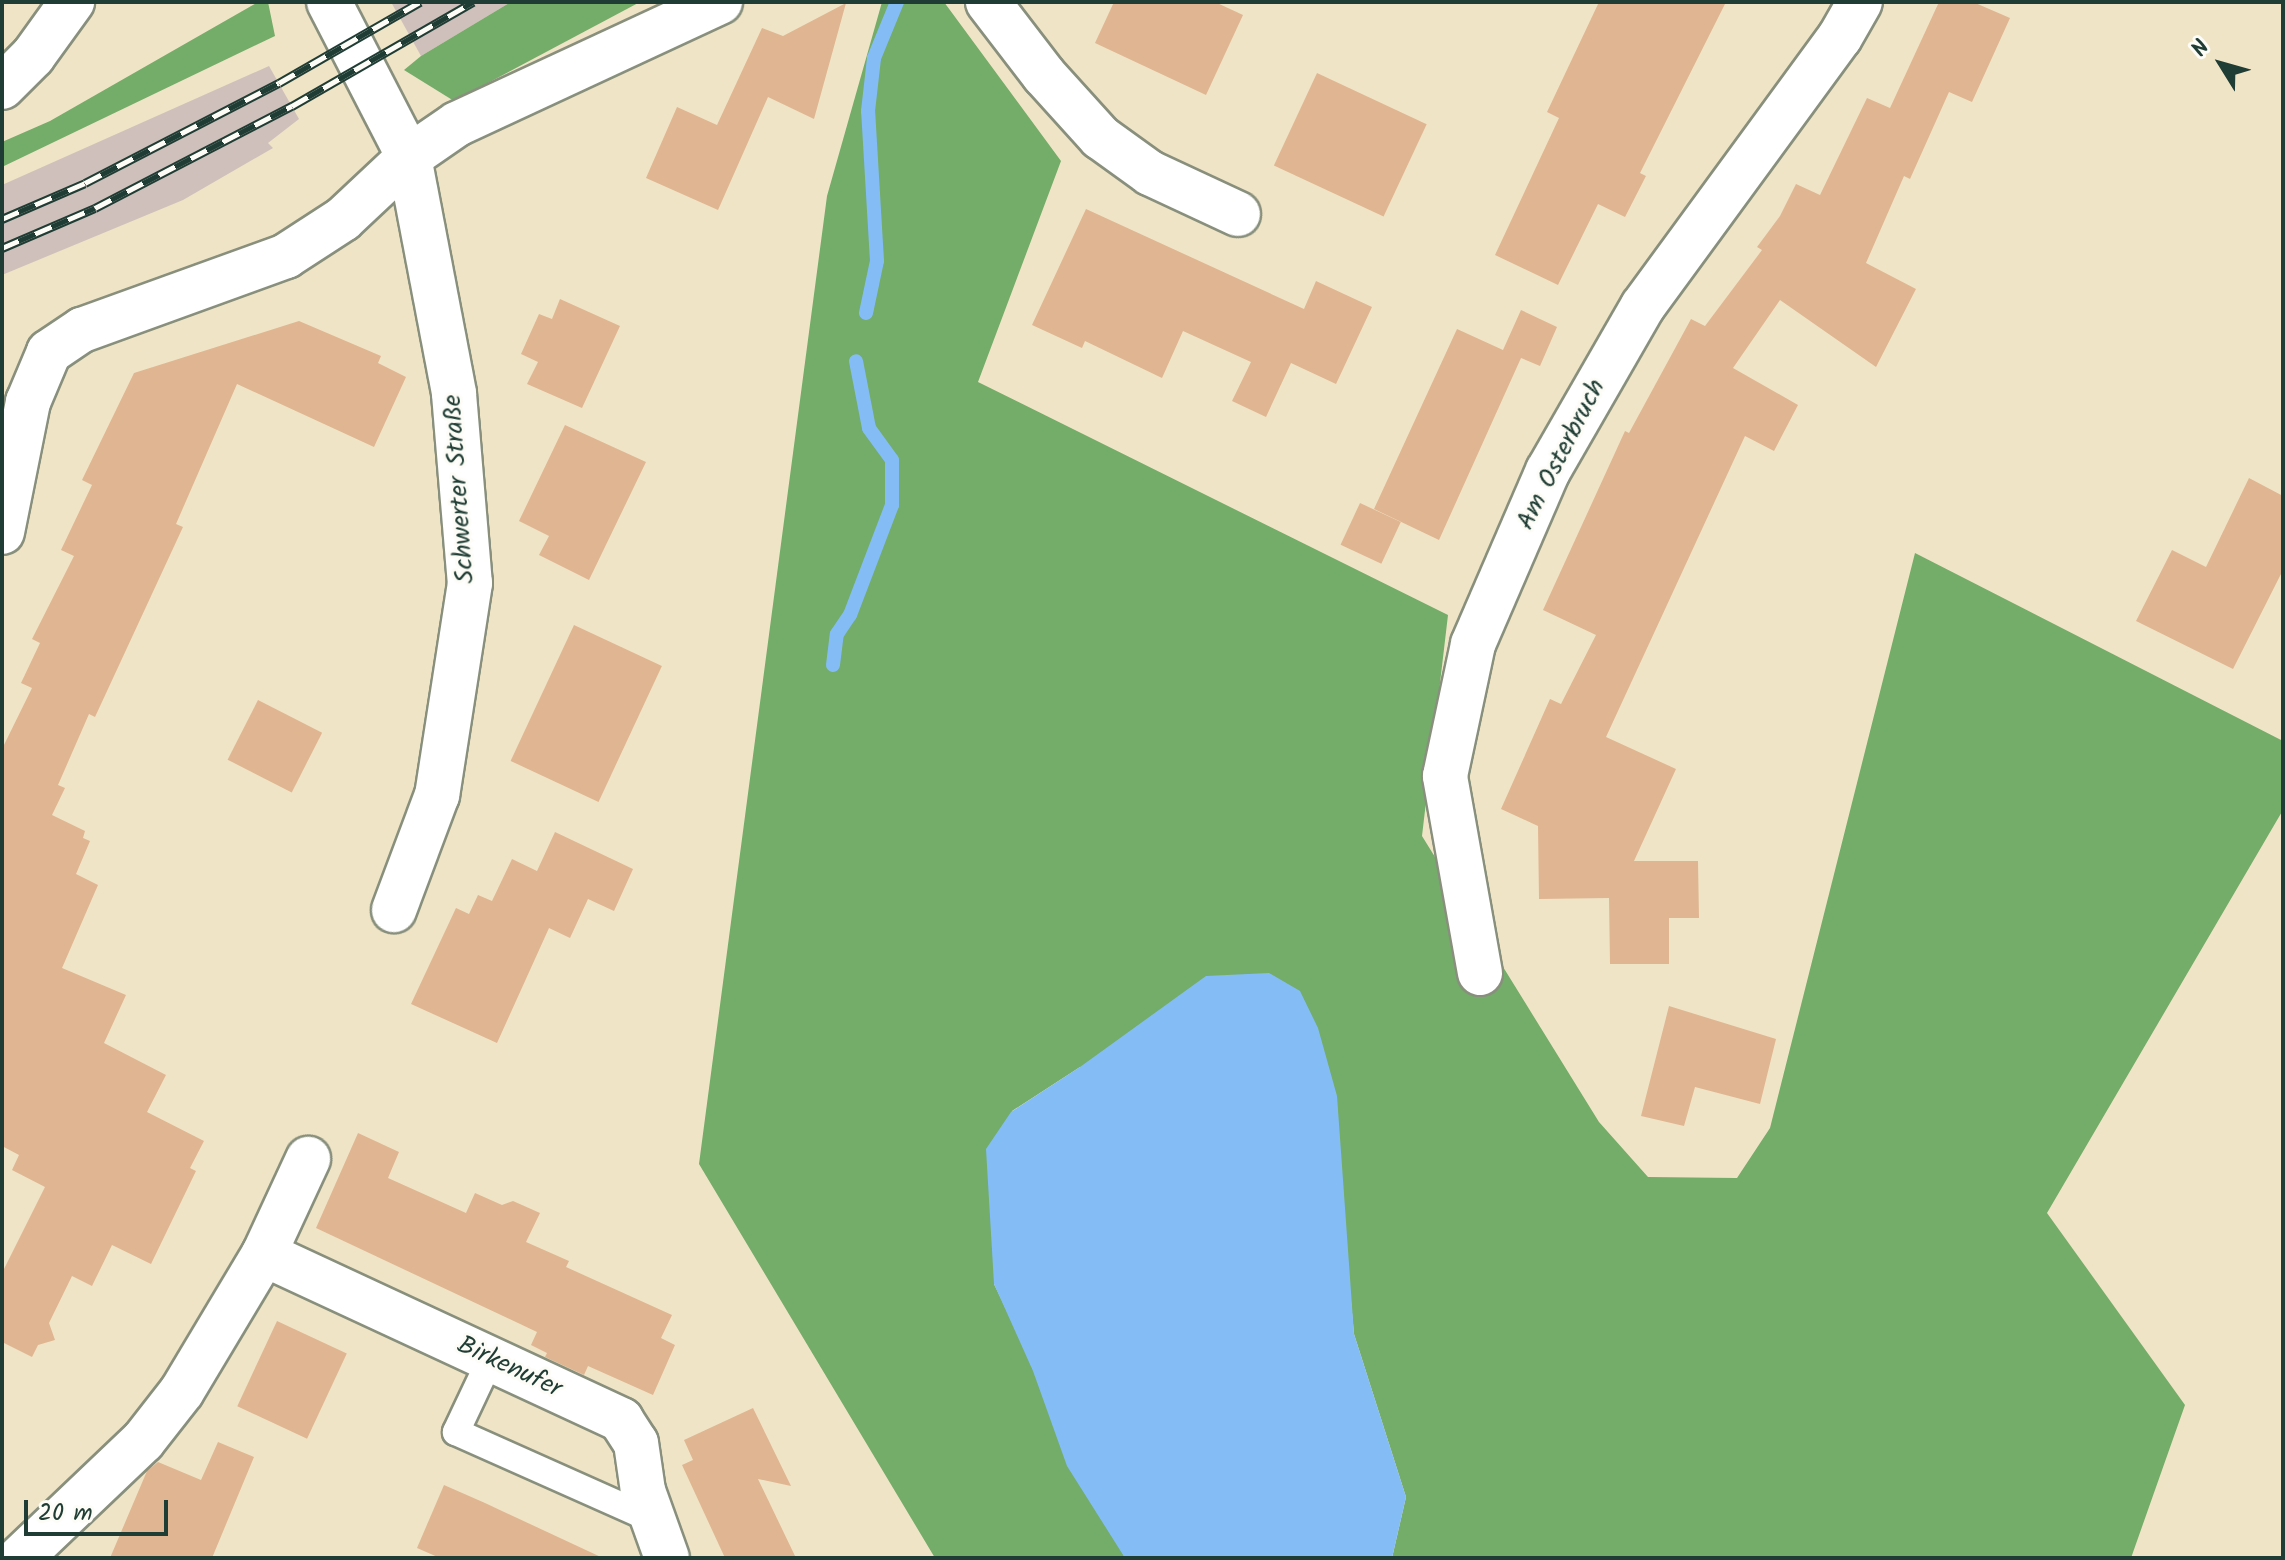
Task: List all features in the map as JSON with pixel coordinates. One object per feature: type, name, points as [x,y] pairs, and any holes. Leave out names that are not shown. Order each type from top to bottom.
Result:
[{"type":"street","points":[[2,87],[33,56],[72,2]]},
{"type":"street","name":"Schwerter Straße","points":[[329,2],[409,157],[454,394],[470,583],[437,795],[394,910]]},
{"type":"street","points":[[2,532],[28,402],[49,352],[82,330],[286,256],[343,219],[409,157],[457,124],[720,2]]},
{"type":"street","points":[[988,2],[1044,75],[1100,137],[1150,173],[1238,214]]},
{"type":"street","name":"Am Osterbruch","points":[[1480,973],[1445,776],[1473,644],[1548,471],[1643,306],[1840,37],[1860,2]]},
{"type":"street","points":[[20,1558],[143,1441],[182,1391],[264,1254],[308,1159]]},
{"type":"street","name":"Birkenufer","points":[[264,1254],[621,1420],[636,1443],[643,1491],[659,1539]]},
{"type":"lane","points":[[490,1360],[456,1432],[659,1539]]},
{"type":"shaded area","points":[[391,2],[511,2],[421,56]]},
{"type":"shaded area","points":[[269,66],[299,119],[268,143],[273,148],[183,200],[2,275],[2,185]]},
{"type":"green space","points":[[258,2],[268,2],[275,36],[2,167],[2,142],[50,121]]},
{"type":"green space","points":[[511,2],[640,2],[454,101],[404,70],[421,56]]},
{"type":"green space","points":[[882,2],[944,2],[1061,161],[978,382],[1448,615],[1422,836],[1599,1122],[1648,1177],[1737,1178],[1770,1128],[1915,553],[2283,741],[2283,810],[2047,1213],[2185,1405],[2131,1558],[1392,1558],[1406,1497],[1354,1334],[1347,1258],[1080,1067],[1012,1111],[994,1284],[1125,1558],[935,1558],[699,1164],[827,196]]},
{"type":"water","points":[[1269,973],[1300,991],[1318,1028],[1337,1096],[1354,1334],[1406,1497],[1392,1558],[1125,1558],[1067,1466],[1033,1371],[994,1284],[986,1149],[1011,1112],[1080,1067],[1206,976]]},
{"type":"building","points":[[1114,2],[1215,2],[1243,15],[1206,95],[1095,43]]},
{"type":"building","points":[[1599,2],[1726,2],[1640,173],[1646,176],[1625,217],[1598,204],[1558,285],[1495,255],[1559,118],[1547,112]]},
{"type":"building","points":[[1939,2],[1973,2],[2010,18],[1972,102],[1949,92],[1910,179],[1904,176],[1866,263],[1916,289],[1876,367],[1780,300],[1733,368],[1798,405],[1774,451],[1745,436],[1606,737],[1676,769],[1634,861],[1698,861],[1699,918],[1669,918],[1669,964],[1610,964],[1609,898],[1539,899],[1538,826],[1501,809],[1550,699],[1561,704],[1596,635],[1543,610],[1625,431],[1629,433],[1691,319],[1705,326],[1762,250],[1757,247],[1780,216],[1796,184],[1820,195],[1867,98],[1890,108]]},
{"type":"building","points":[[846,3],[814,119],[768,97],[718,210],[646,178],[677,107],[717,125],[762,28],[783,36]]},
{"type":"building","points":[[1317,73],[1427,124],[1384,217],[1274,165]]},
{"type":"building","points":[[1086,209],[1304,309],[1316,281],[1372,307],[1336,384],[1291,363],[1266,417],[1232,401],[1251,362],[1183,331],[1162,378],[1085,341],[1082,348],[1032,325]]},
{"type":"building","points":[[560,299],[620,326],[582,408],[527,384],[538,362],[521,354],[539,314],[552,319]]},
{"type":"building","points":[[1521,310],[1557,327],[1540,366],[1521,358],[1439,540],[1374,509],[1457,329],[1503,350]]},
{"type":"building","points":[[299,321],[381,356],[378,363],[406,377],[374,447],[237,384],[176,524],[183,527],[95,717],[89,714],[58,785],[65,788],[52,815],[85,831],[83,838],[90,841],[76,874],[98,885],[62,968],[126,995],[104,1043],[166,1075],[147,1112],[204,1141],[190,1168],[196,1171],[151,1264],[112,1245],[92,1286],[72,1276],[49,1323],[55,1340],[38,1345],[32,1357],[2,1342],[2,1273],[45,1187],[12,1170],[19,1155],[2,1146],[2,749],[32,688],[21,683],[40,643],[32,639],[74,556],[61,550],[92,485],[82,480],[134,373]]},
{"type":"building","points":[[565,425],[646,462],[589,580],[539,555],[549,536],[519,521]]},
{"type":"building","points":[[2249,478],[2283,496],[2283,570],[2233,669],[2136,621],[2172,550],[2206,567]]},
{"type":"building","points":[[1360,503],[1401,522],[1381,564],[1341,545]]},
{"type":"building","points":[[574,625],[662,666],[599,802],[511,761]]},
{"type":"building","points":[[258,700],[322,733],[292,792],[228,760]]},
{"type":"building","points":[[555,832],[633,869],[614,911],[588,899],[570,938],[549,928],[497,1043],[411,1004],[456,908],[469,914],[478,895],[492,901],[512,859],[537,871]]},
{"type":"building","points":[[1669,1006],[1776,1039],[1760,1104],[1695,1087],[1684,1126],[1641,1116]]},
{"type":"building","points":[[358,1133],[399,1152],[388,1178],[466,1213],[475,1193],[502,1205],[513,1201],[540,1213],[526,1242],[569,1261],[566,1267],[672,1315],[661,1338],[675,1345],[653,1395],[588,1366],[584,1375],[545,1357],[547,1353],[531,1345],[537,1332],[316,1228]]},
{"type":"building","points":[[277,1321],[347,1354],[307,1439],[237,1406]]},
{"type":"building","points":[[753,1408],[791,1486],[758,1479],[796,1558],[725,1558],[682,1465],[693,1460],[684,1440]]},
{"type":"building","points":[[218,1442],[254,1457],[212,1558],[110,1558],[147,1471],[158,1462],[201,1480]]},
{"type":"building","points":[[444,1485],[603,1558],[440,1558],[417,1548]]},
{"type":"waterway","points":[[866,313],[877,261],[868,111],[874,58],[897,2]]},
{"type":"waterway","points":[[833,665],[837,634],[850,615],[892,505],[892,460],[869,428],[856,361]]},
{"type":"railway","points":[[2,219],[85,183],[279,83],[420,2]]},
{"type":"railway","points":[[2,248],[95,208],[292,106],[473,2]]}]
